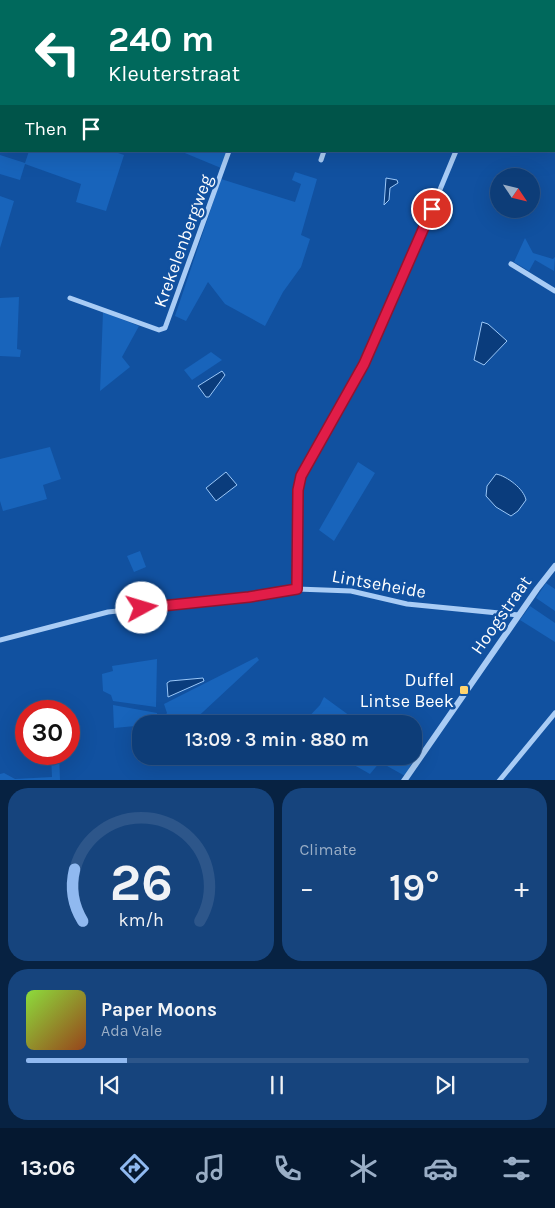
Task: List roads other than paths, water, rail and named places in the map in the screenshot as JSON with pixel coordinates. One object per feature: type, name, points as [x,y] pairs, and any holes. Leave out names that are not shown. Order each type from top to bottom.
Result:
[{"type":"street","name":"Krekelenbergweg","points":[[70,298],[159,330],[165,328],[229,152]]},
{"type":"street","points":[[321,160],[324,152]]},
{"type":"street","points":[[297,589],[298,490],[301,476],[364,364],[456,152]]},
{"type":"street","points":[[511,264],[555,291]]},
{"type":"street","name":"Hoogstraat","points":[[407,780],[518,616],[555,566]]},
{"type":"street","name":"Lintseheide","points":[[0,640],[108,612],[249,597],[297,589],[351,591],[407,604],[518,616]]},
{"type":"street","points":[[500,780],[555,713]]},
{"type":"place","name":"Duffel Lintse Beek","points":[[464,690]]}]
